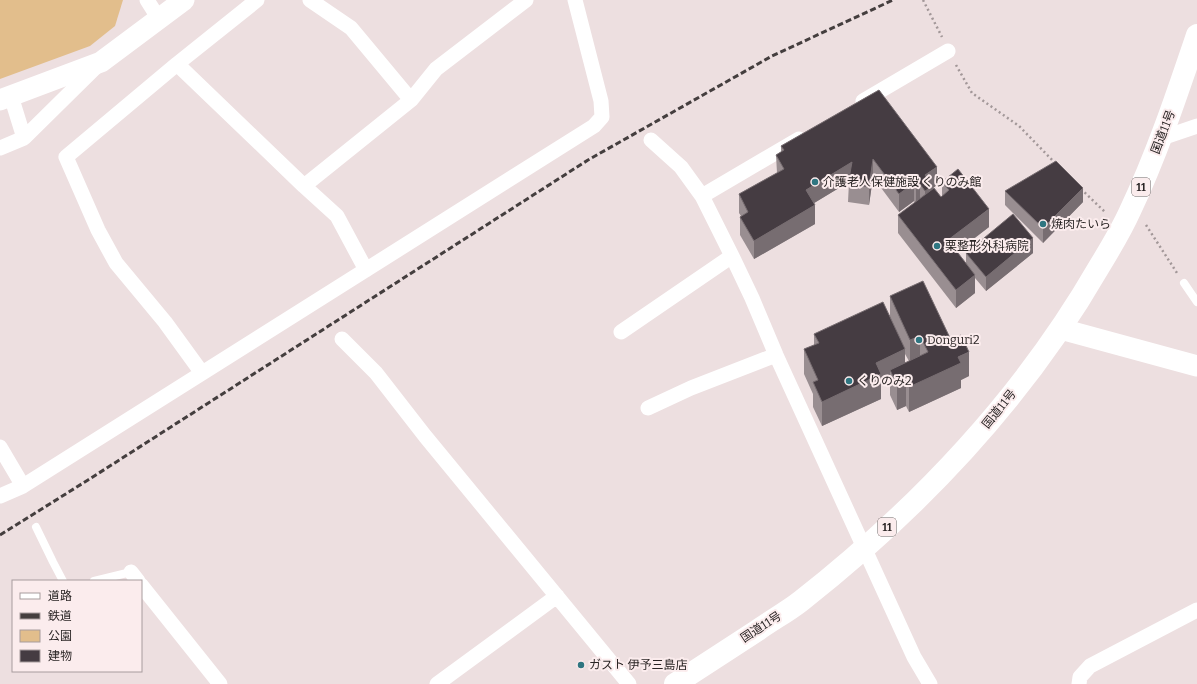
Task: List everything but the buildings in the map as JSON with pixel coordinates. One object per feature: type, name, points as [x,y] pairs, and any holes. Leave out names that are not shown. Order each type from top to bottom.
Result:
[{"type":"highway","name":"国道11号","points":[[675,684],[799,603],[865,548],[921,494],[972,441],[1018,386],[1061,329],[1081,298],[1126,219],[1162,138],[1197,35]]},
{"type":"street","points":[[146,0],[159,19]]},
{"type":"street","points":[[0,148],[24,138],[101,62],[184,0]]},
{"type":"street","points":[[202,373],[165,322],[116,262],[98,230],[66,157],[177,64],[257,0]]},
{"type":"street","points":[[310,0],[351,28],[411,100]]},
{"type":"street","points":[[304,186],[411,100],[436,69],[526,0]]},
{"type":"street","points":[[0,496],[23,486],[594,126],[602,117],[601,101],[575,0]]},
{"type":"street","points":[[852,108],[948,51]]},
{"type":"street","points":[[24,138],[6,98],[101,62]]},
{"type":"street","points":[[177,64],[337,216],[366,270]]},
{"type":"street","points":[[1162,138],[1197,126]]},
{"type":"street","points":[[702,196],[811,132]]},
{"type":"street","points":[[651,140],[681,167],[702,196],[752,298],[776,355],[914,657],[930,684]]},
{"type":"street","points":[[621,332],[732,256]]},
{"type":"street","points":[[1061,329],[1197,366]]},
{"type":"street","points":[[342,339],[376,373],[425,436],[629,684]]},
{"type":"street","points":[[648,408],[691,388],[776,355]]},
{"type":"street","points":[[0,447],[23,486]]},
{"type":"street","points":[[142,586],[220,684]]},
{"type":"street","points":[[437,684],[557,596]]},
{"type":"street","points":[[1079,684],[1080,677],[1090,666],[1197,610]]},
{"type":"lane","points":[[1184,284],[1197,302]]},
{"type":"lane","points":[[36,527],[62,580]]},
{"type":"lane","points":[[104,580],[134,577]]},
{"type":"path","points":[[923,0],[948,51],[972,93],[1019,126],[1058,166]]},
{"type":"path","points":[[1080,188],[1126,219],[1146,225],[1184,284]]},
{"type":"green space","points":[[0,0],[123,0],[115,26],[90,46],[0,79]]},
{"type":"railway","points":[[0,535],[588,160],[772,56],[893,0]]},
{"type":"place","name":"介護老人保健施設 くりのみ館","points":[[815,182]]},
{"type":"place","name":"焼肉たいら","points":[[1043,224]]},
{"type":"place","name":"栗整形外科病院","points":[[937,246]]},
{"type":"place","name":"Donguri2","points":[[919,340]]},
{"type":"place","name":"くりのみ2","points":[[849,381]]},
{"type":"place","name":"ガスト 伊予三島店","points":[[581,665]]}]
